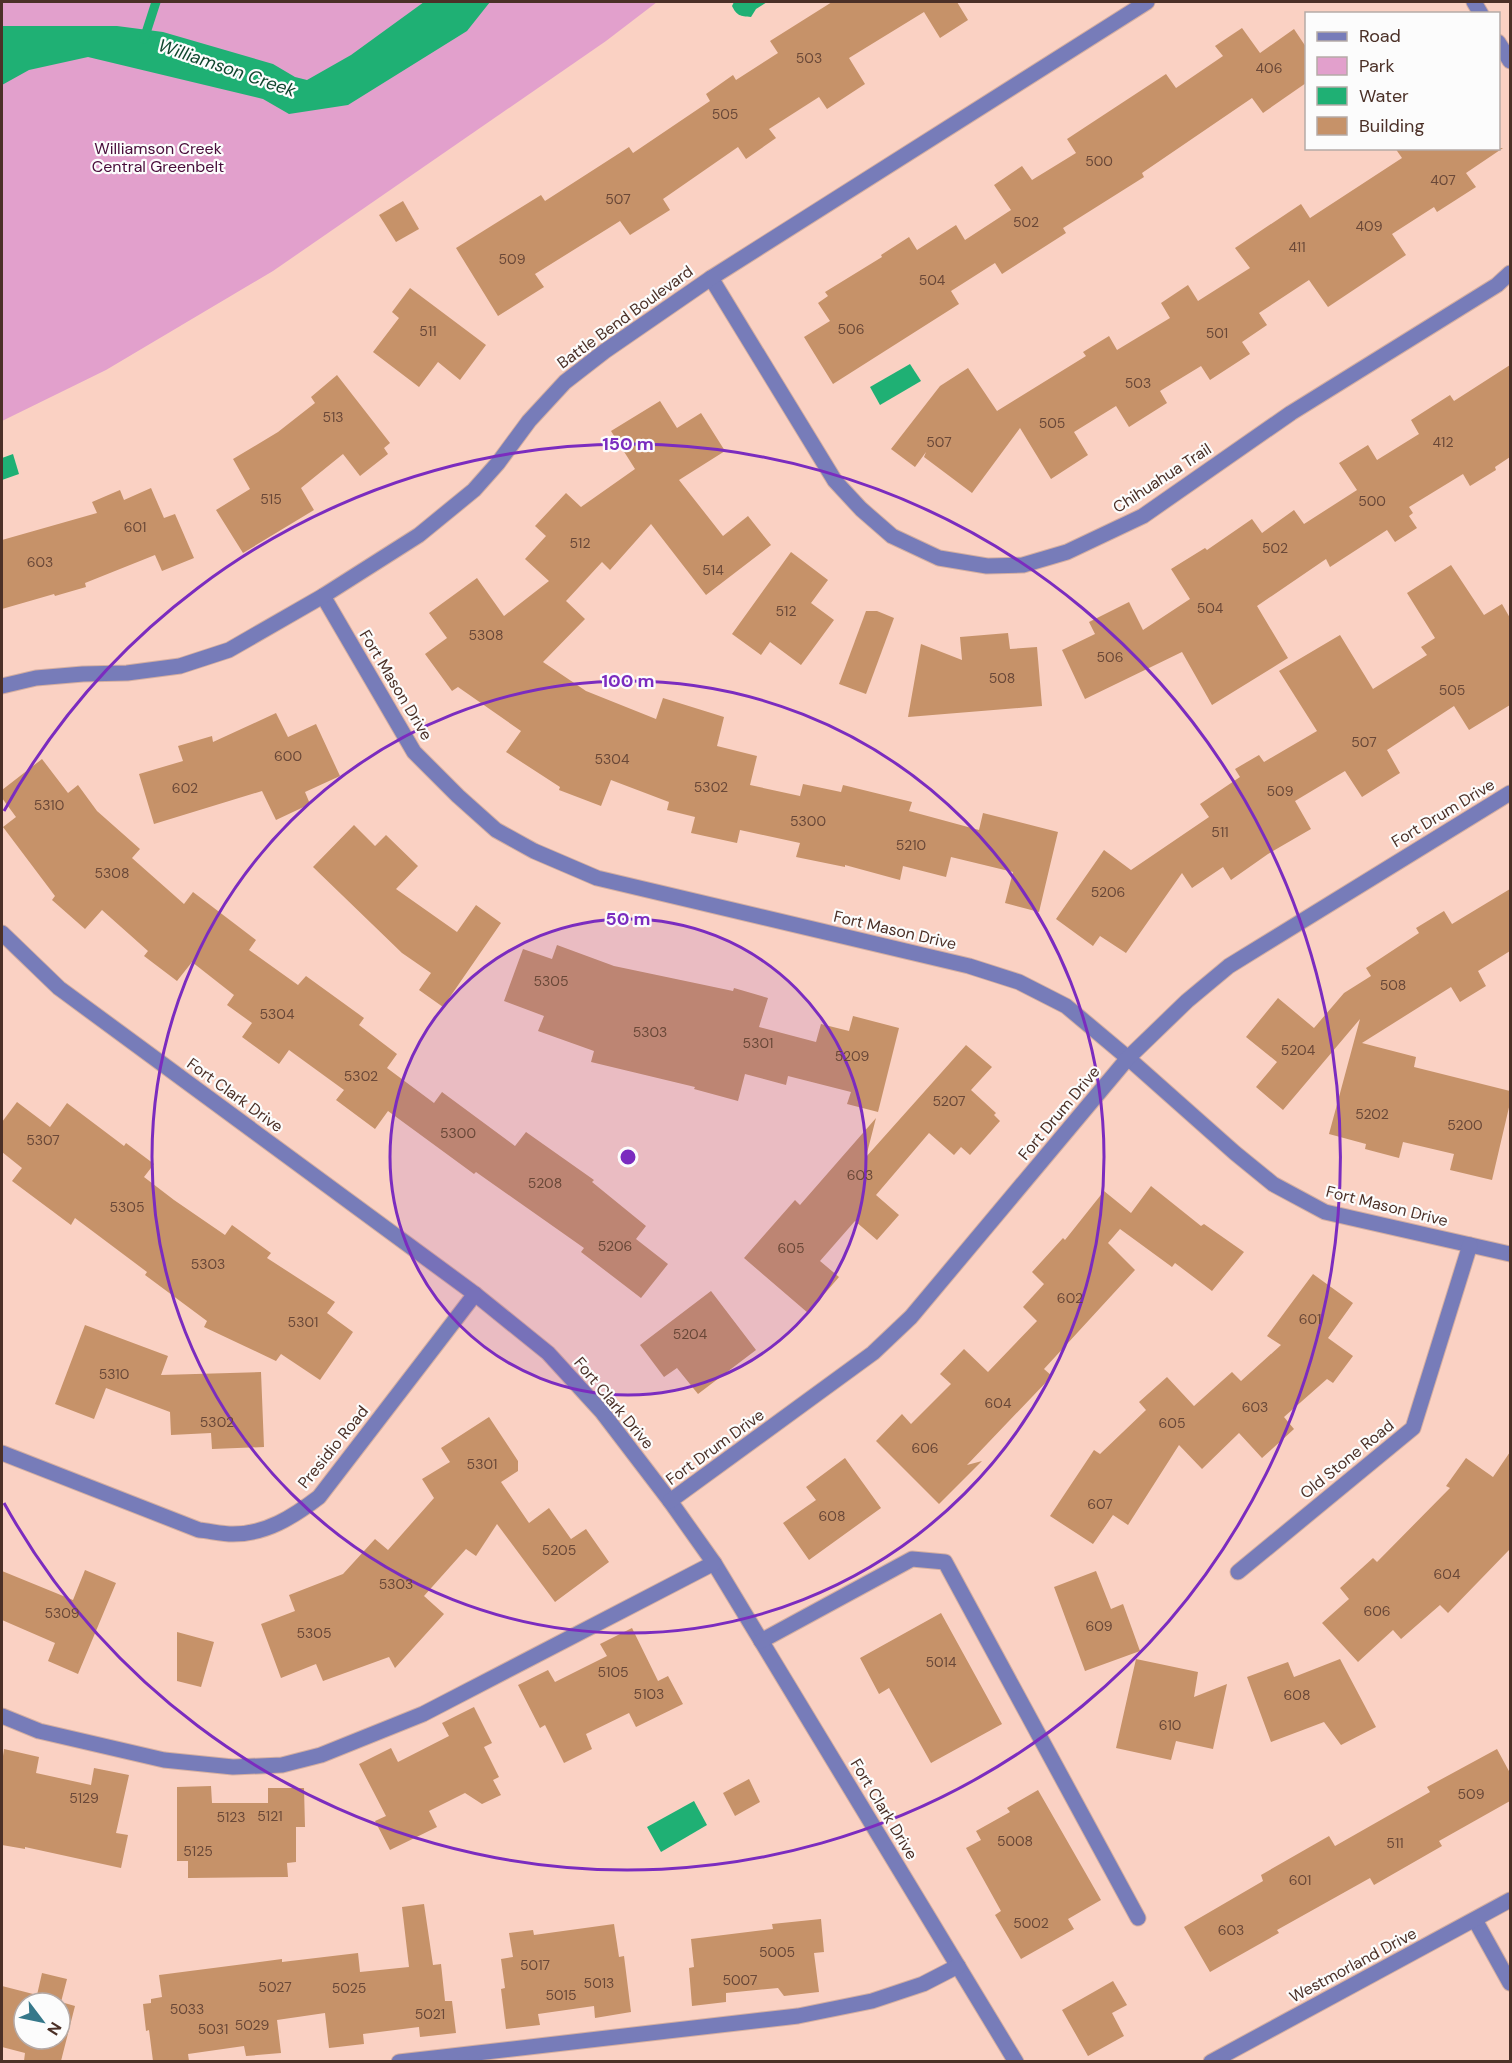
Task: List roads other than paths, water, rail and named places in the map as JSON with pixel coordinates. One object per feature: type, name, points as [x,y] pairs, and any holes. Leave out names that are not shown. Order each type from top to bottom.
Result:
[{"type":"street","name":"Battle Bend Boulevard","points":[[2,686],[36,678],[126,673],[180,666],[229,650],[323,596],[419,535],[465,497],[498,463],[529,421],[565,382],[605,351],[711,278],[1147,2]]},
{"type":"street","points":[[1500,45],[1510,61]]},
{"type":"street","name":"Chihuahua Trail","points":[[711,278],[835,481],[861,509],[892,536],[939,558],[987,566],[1023,565],[1067,552],[1143,516],[1291,413],[1497,285],[1510,273]]},
{"type":"street","name":"Fort Mason Drive","points":[[323,596],[414,752],[496,830],[534,852],[597,878],[969,966],[1019,982],[1066,1006],[1235,1154],[1273,1184],[1325,1212],[1510,1254]]},
{"type":"street","name":"Fort Drum Drive","points":[[670,1501],[873,1353],[912,1317],[1128,1058],[1187,1001],[1229,966],[1510,793]]},
{"type":"street","name":"Fort Clark Drive","points":[[2,933],[59,988],[475,1294],[548,1353],[602,1412],[714,1563],[1016,2061]]},
{"type":"street","name":"Old Stone Road","points":[[1238,1572],[1413,1428],[1470,1245]]},
{"type":"street","name":"Presidio Road","points":[[2,1453],[199,1530],[233,1534],[268,1528],[296,1515],[319,1497],[475,1294]]},
{"type":"street","points":[[761,1641],[912,1559],[945,1562],[1138,1918]]},
{"type":"street","points":[[2,1716],[39,1731],[165,1760],[233,1767],[282,1765],[321,1755],[423,1714],[714,1563]]},
{"type":"street","name":"Westmorland Drive","points":[[1211,2061],[1510,1900]]},
{"type":"street","points":[[1475,1920],[1510,1983]]},
{"type":"street","points":[[399,2061],[798,2016],[872,2001],[923,1984],[958,1966]]},
{"type":"water","name":"Williamson Creek","points":[[424,2],[490,2],[467,31],[348,105],[289,114],[263,99],[88,57],[29,70],[2,85],[2,26],[117,26],[163,32],[273,64],[295,77],[307,80],[351,55]]},
{"type":"water","points":[[734,2],[767,2],[756,9],[751,17],[737,14],[732,6]]},
{"type":"water","points":[[910,364],[921,381],[880,405],[870,387]]},
{"type":"water","points":[[13,454],[19,474],[2,480],[2,458]]},
{"type":"water","points":[[694,1801],[707,1825],[661,1852],[647,1827]]},
{"type":"waterway","points":[[144,39],[156,2]]},
{"type":"park label","name":"Williamson Creek Central Greenbelt","points":[[158,157]]}]
